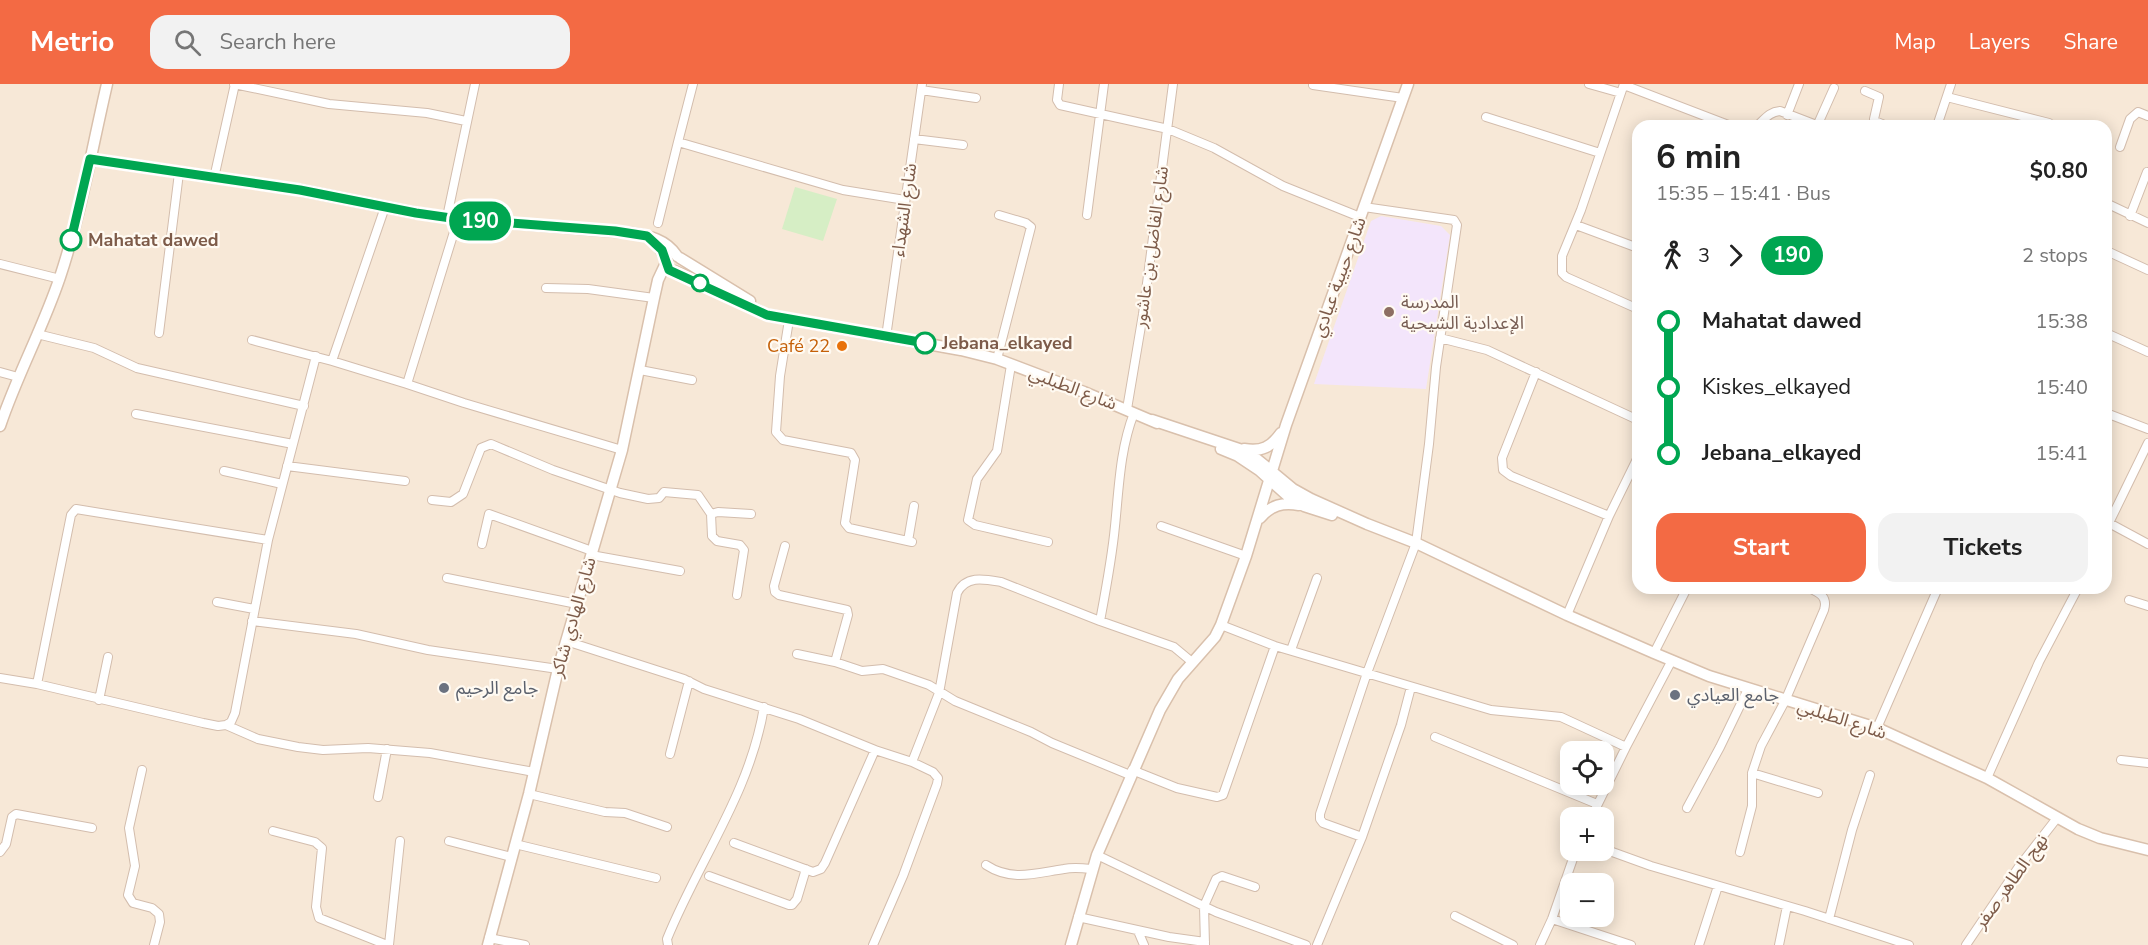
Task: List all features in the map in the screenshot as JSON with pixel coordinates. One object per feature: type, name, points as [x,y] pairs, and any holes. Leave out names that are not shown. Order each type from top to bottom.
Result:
[{"type":"street","points":[[0,426],[18,377],[60,279],[79,210],[107,84]]},
{"type":"street","points":[[214,178],[238,84],[329,104],[427,113],[466,121]]},
{"type":"street","points":[[407,384],[452,218],[466,121],[476,84]]},
{"type":"street","points":[[658,223],[693,84]]},
{"type":"street","points":[[1059,84],[1057,100],[1060,105],[1168,129],[1214,148],[1283,186],[1362,212],[1456,222],[1416,543],[1367,673],[1320,816],[1322,822],[1328,826],[1362,837]]},
{"type":"street","points":[[1087,215],[1104,84]]},
{"type":"street","name":"شارع الفاضل بن عاشور","points":[[1100,621],[1109,574],[1119,480],[1173,84]]},
{"type":"street","name":"شارع حبيبة عيادي","points":[[1071,945],[1097,855],[1160,710],[1178,679],[1215,637],[1221,626],[1246,556],[1286,425],[1408,84]]},
{"type":"street","points":[[1589,84],[1623,87],[1714,120]]},
{"type":"street","points":[[1787,115],[1799,84]]},
{"type":"street","points":[[1938,120],[1951,84]]},
{"type":"street","points":[[1313,85],[1403,98]]},
{"type":"street","points":[[922,87],[976,98]]},
{"type":"street","name":"شارع الشهداء","points":[[886,337],[922,87]]},
{"type":"street","points":[[1623,87],[1576,225],[1562,256],[1562,273],[1575,282],[1632,306]]},
{"type":"street","points":[[1821,120],[1834,88]]},
{"type":"street","points":[[1865,91],[1879,97],[1874,119],[1876,120]]},
{"type":"street","points":[[1947,98],[2037,120]]},
{"type":"street","points":[[1764,120],[1773,112],[1780,111],[1801,120]]},
{"type":"street","points":[[2120,147],[2130,118],[2138,112],[2148,116]]},
{"type":"street","points":[[1486,117],[1600,153]]},
{"type":"street","points":[[914,139],[963,145]]},
{"type":"street","points":[[678,142],[843,190],[905,200]]},
{"type":"street","name":"شارع الطبلبي","points":[[90,159],[300,190],[452,218],[615,231],[647,236],[666,243],[673,263],[767,315],[961,350],[997,359],[1152,420],[1238,448],[1249,454],[1271,476],[1280,490],[1305,506],[1367,524]]},
{"type":"street","points":[[2130,216],[2146,172]]},
{"type":"street","points":[[159,333],[179,173]]},
{"type":"street","points":[[2112,206],[2148,223]]},
{"type":"street","points":[[332,361],[385,207]]},
{"type":"street","points":[[997,359],[1031,227],[1026,223],[999,215]]},
{"type":"street","points":[[1576,225],[1632,246]]},
{"type":"street","points":[[2112,253],[2148,270]]},
{"type":"street","points":[[546,288],[655,294],[673,263]]},
{"type":"street","points":[[0,264],[60,279]]},
{"type":"street","name":"شارع الهادي شاكر","points":[[489,941],[529,794],[558,669],[622,450],[655,294]]},
{"type":"street","points":[[786,318],[776,432],[783,440],[850,453],[855,460],[845,523],[849,528],[910,542],[914,506]]},
{"type":"street","points":[[37,334],[94,348],[136,368],[304,406]]},
{"type":"street","points":[[2112,336],[2148,352]]},
{"type":"street","points":[[1440,338],[1487,350],[1632,417]]},
{"type":"street","points":[[252,340],[316,356],[622,450]]},
{"type":"street","points":[[0,678],[37,684],[218,726],[231,722],[236,713],[268,540],[316,356]]},
{"type":"street","points":[[1011,365],[998,451],[977,479],[968,520],[975,525],[1048,542]]},
{"type":"street","points":[[640,370],[692,380]]},
{"type":"street","points":[[0,372],[18,377]]},
{"type":"street","points":[[1536,372],[1502,458],[1503,470],[1511,476],[1609,516]]},
{"type":"street","points":[[136,414],[293,444]]},
{"type":"street","points":[[2112,415],[2148,429]]},
{"type":"street","name":"شارع الطبلبي","points":[[1152,420],[1176,433],[1238,456],[1302,494],[1367,524],[1416,543],[1567,615],[1654,653],[1709,676],[1877,728],[1987,778],[2057,818],[2100,838],[2148,850]]},
{"type":"street","points":[[1238,448],[1262,450],[1276,440],[1286,425]]},
{"type":"street","points":[[2112,517],[2148,443]]},
{"type":"street","points":[[432,500],[451,502],[463,494],[481,448],[491,444],[553,470],[610,490],[648,499],[659,498],[664,492],[698,495],[711,514],[712,536],[717,541],[740,545],[744,550],[737,595]]},
{"type":"street","points":[[287,466],[405,481]]},
{"type":"street","points":[[1567,615],[1609,516],[1632,469]]},
{"type":"street","points":[[224,471],[282,484]]},
{"type":"street","points":[[1255,526],[1263,514],[1277,505],[1305,506]]},
{"type":"street","points":[[37,684],[71,515],[75,509],[268,540]]},
{"type":"street","points":[[711,514],[718,512],[751,514]]},
{"type":"street","points":[[482,544],[489,514],[591,553],[680,571]]},
{"type":"street","points":[[1161,526],[1246,556]]},
{"type":"street","points":[[2112,529],[2148,544]]},
{"type":"street","points":[[784,546],[774,586],[775,592],[779,595],[847,610],[848,615],[835,662]]},
{"type":"street","points":[[447,578],[577,604]]},
{"type":"street","points":[[1291,650],[1317,578]]},
{"type":"street","points":[[912,762],[939,693],[957,593],[965,582],[984,579],[1001,582],[1100,621],[1174,646],[1192,662]]},
{"type":"street","points":[[1654,653],[1684,594]]},
{"type":"street","points":[[1740,852],[1752,806],[1752,773],[1761,746],[1785,701],[1826,603],[1822,594]]},
{"type":"street","points":[[1877,728],[1935,594]]},
{"type":"street","points":[[1987,778],[2039,662],[2075,594]]},
{"type":"street","points":[[2129,600],[2148,606]]},
{"type":"street","points":[[217,602],[254,609]]},
{"type":"street","points":[[252,621],[356,634],[428,650],[558,669]]},
{"type":"street","points":[[1221,626],[1275,646],[1491,710],[1561,717],[1626,747]]},
{"type":"street","points":[[566,641],[689,681],[704,689],[764,707],[933,772],[938,778],[937,784],[903,876],[873,945]]},
{"type":"street","points":[[797,654],[835,662],[862,671],[883,669],[929,685],[955,701],[1052,743],[1131,773],[1177,788],[1217,797],[1223,795],[1275,646]]},
{"type":"street","points":[[99,700],[108,657]]},
{"type":"street","points":[[1596,807],[1672,660]]},
{"type":"street","points":[[670,754],[689,681]]},
{"type":"street","points":[[1317,945],[1362,837],[1401,724],[1411,687]]},
{"type":"street","points":[[1687,808],[1748,689]]},
{"type":"street","points":[[668,945],[667,939],[684,898],[743,783],[764,707]]},
{"type":"street","points":[[226,725],[247,735],[284,745],[323,750],[387,749],[448,755],[534,772]]},
{"type":"street","points":[[1435,738],[1597,804]]},
{"type":"street","points":[[378,797],[387,749]]},
{"type":"street","points":[[734,843],[813,872],[821,869],[875,750]]},
{"type":"street","points":[[2121,760],[2148,763]]},
{"type":"street","points":[[142,770],[129,828],[135,866],[128,895],[133,903],[152,908],[159,914],[160,922],[154,945]]},
{"type":"street","points":[[1752,773],[1818,793]]},
{"type":"street","points":[[1829,919],[1852,830],[1870,776]]},
{"type":"street","points":[[529,794],[605,812],[625,813],[668,827]]},
{"type":"street","points":[[0,852],[6,844],[12,818],[16,814],[92,828]]},
{"type":"street","name":"نهج الطاهر صفر","points":[[1966,945],[2018,868],[2057,818]]},
{"type":"street","points":[[273,831],[315,842],[322,848],[316,907],[319,918],[388,945],[400,841]]},
{"type":"street","points":[[449,841],[511,856]]},
{"type":"street","points":[[515,844],[656,878]]},
{"type":"street","points":[[1614,853],[1909,945]]},
{"type":"street","points":[[1097,855],[1216,912],[1306,945]]},
{"type":"street","points":[[1540,945],[1552,919],[1572,861]]},
{"type":"street","points":[[986,865],[1005,875],[1014,876],[1064,868],[1092,869]]},
{"type":"street","points":[[709,876],[792,905],[797,899],[806,869]]},
{"type":"street","points":[[1078,917],[1205,944],[1204,906],[1218,877],[1255,887]]},
{"type":"street","points":[[1699,945],[1718,886]]},
{"type":"street","points":[[1779,945],[1787,906]]},
{"type":"street","points":[[1455,916],[1513,945]]},
{"type":"street","points":[[1552,919],[1631,945]]},
{"type":"street","points":[[1138,931],[1144,945]]},
{"type":"street","points":[[489,941],[525,945]]},
{"type":"shaded area","points":[[0,84],[2148,84],[2148,945],[0,945]]},
{"type":"shaded area","name":"المدرسة الإعدادية الشيحية","points":[[1381,216],[1441,226],[1450,235],[1426,389],[1314,384],[1371,221]]},
{"type":"green space","points":[[795,187],[837,199],[823,241],[782,229]]},
{"type":"bus line","name":"190","points":[[71,240],[90,159],[300,190],[458,219],[615,231],[647,236],[662,250],[669,270],[767,315],[925,343]]},
{"type":"place","name":"Mahatat dawed","points":[[71,240]]},
{"type":"place","name":"المدرسة الإعدادية الشيحية","points":[[1389,312]]},
{"type":"place","name":"Jebana_elkayed","points":[[925,343]]},
{"type":"place","name":"Café 22","points":[[842,346]]},
{"type":"place","name":"جامع الرحيم","points":[[444,688]]},
{"type":"place","name":"جامع العيادي","points":[[1675,695]]}]
